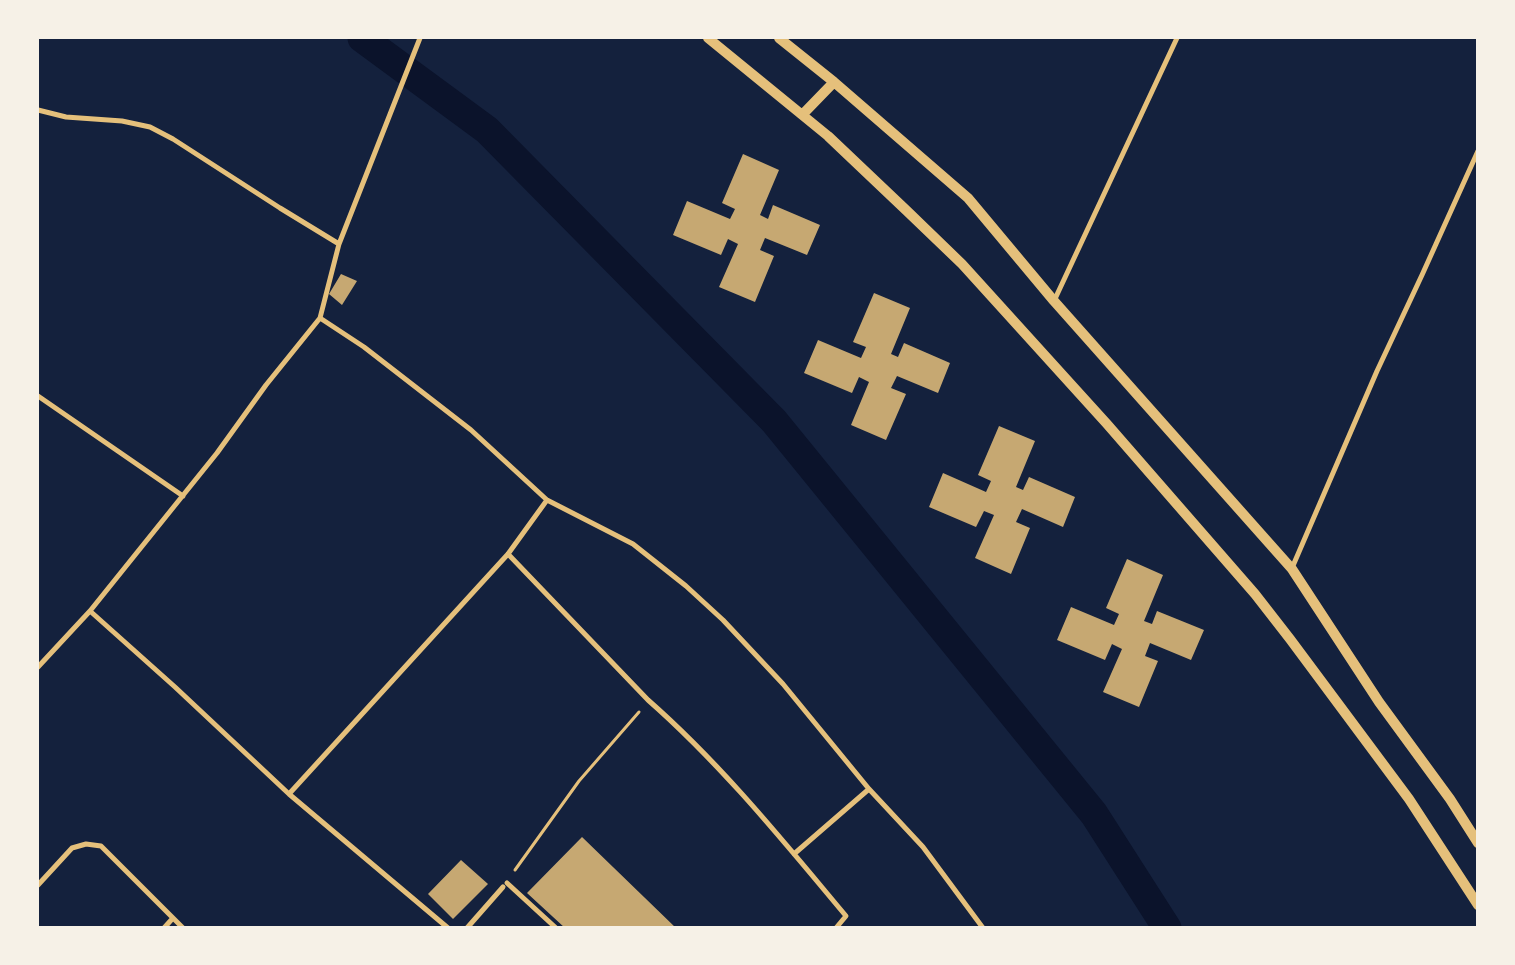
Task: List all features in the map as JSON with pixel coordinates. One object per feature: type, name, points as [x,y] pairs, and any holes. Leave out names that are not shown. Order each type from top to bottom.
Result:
[{"type":"main road","points":[[708,38],[803,114],[864,169],[962,264],[1107,424],[1255,594],[1409,799],[1478,905]]},
{"type":"main road","points":[[779,38],[834,82],[968,198],[1054,301],[1292,569],[1379,702],[1450,799],[1478,843]]},
{"type":"main road","points":[[803,114],[834,82]]},
{"type":"street","points":[[38,667],[90,611],[218,453],[266,385],[320,318],[339,244],[420,38]]},
{"type":"street","points":[[1054,301],[1177,38]]},
{"type":"street","points":[[38,110],[66,117],[122,122],[150,128],[173,139],[339,244]]},
{"type":"street","points":[[1292,569],[1377,371],[1475,164],[1478,150]]},
{"type":"street","points":[[320,318],[364,347],[471,430],[548,500],[633,544],[686,586],[723,620],[783,684],[869,789],[923,848],[983,928]]},
{"type":"street","points":[[38,396],[183,496]]},
{"type":"street","points":[[289,794],[508,554],[548,500]]},
{"type":"street","points":[[508,554],[648,700],[696,745],[761,815],[846,916],[836,928]]},
{"type":"street","points":[[90,611],[175,686],[289,794],[448,928]]},
{"type":"street","points":[[794,854],[869,789]]},
{"type":"street","points":[[38,885],[72,848],[86,844],[101,846],[183,928]]},
{"type":"street","points":[[467,928],[505,885],[556,928]]},
{"type":"street","points":[[164,928],[173,918]]},
{"type":"path","points":[[505,885],[579,781],[648,700]]},
{"type":"building","points":[[743,154],[779,170],[760,215],[768,219],[773,205],[820,225],[807,255],[765,238],[760,250],[774,256],[755,302],[719,287],[738,244],[728,239],[721,255],[673,235],[687,201],[730,219],[735,209],[722,203]]},
{"type":"building","points":[[341,274],[357,281],[342,305],[329,294]]},
{"type":"building","points":[[874,293],[910,308],[891,354],[898,357],[904,343],[950,363],[938,393],[897,376],[891,388],[906,394],[886,440],[851,425],[869,382],[859,377],[852,393],[804,373],[818,340],[861,358],[866,347],[853,342]]},
{"type":"building","points":[[999,426],[1035,441],[1016,487],[1023,490],[1029,477],[1075,497],[1063,527],[1022,509],[1016,522],[1030,528],[1011,574],[975,558],[994,515],[984,511],[976,527],[929,507],[943,473],[986,492],[991,481],[978,475]]},
{"type":"building","points":[[1127,559],[1163,575],[1144,621],[1152,624],[1157,611],[1204,630],[1191,660],[1150,643],[1145,656],[1158,661],[1139,707],[1103,692],[1122,649],[1112,644],[1105,660],[1057,640],[1071,607],[1114,625],[1119,614],[1106,608]]},
{"type":"building","points":[[582,837],[676,928],[565,928],[527,893]]},
{"type":"building","points":[[461,860],[488,884],[453,919],[428,894]]},
{"type":"waterway","points":[[362,38],[487,130],[774,421],[1094,814],[1167,928]]}]
